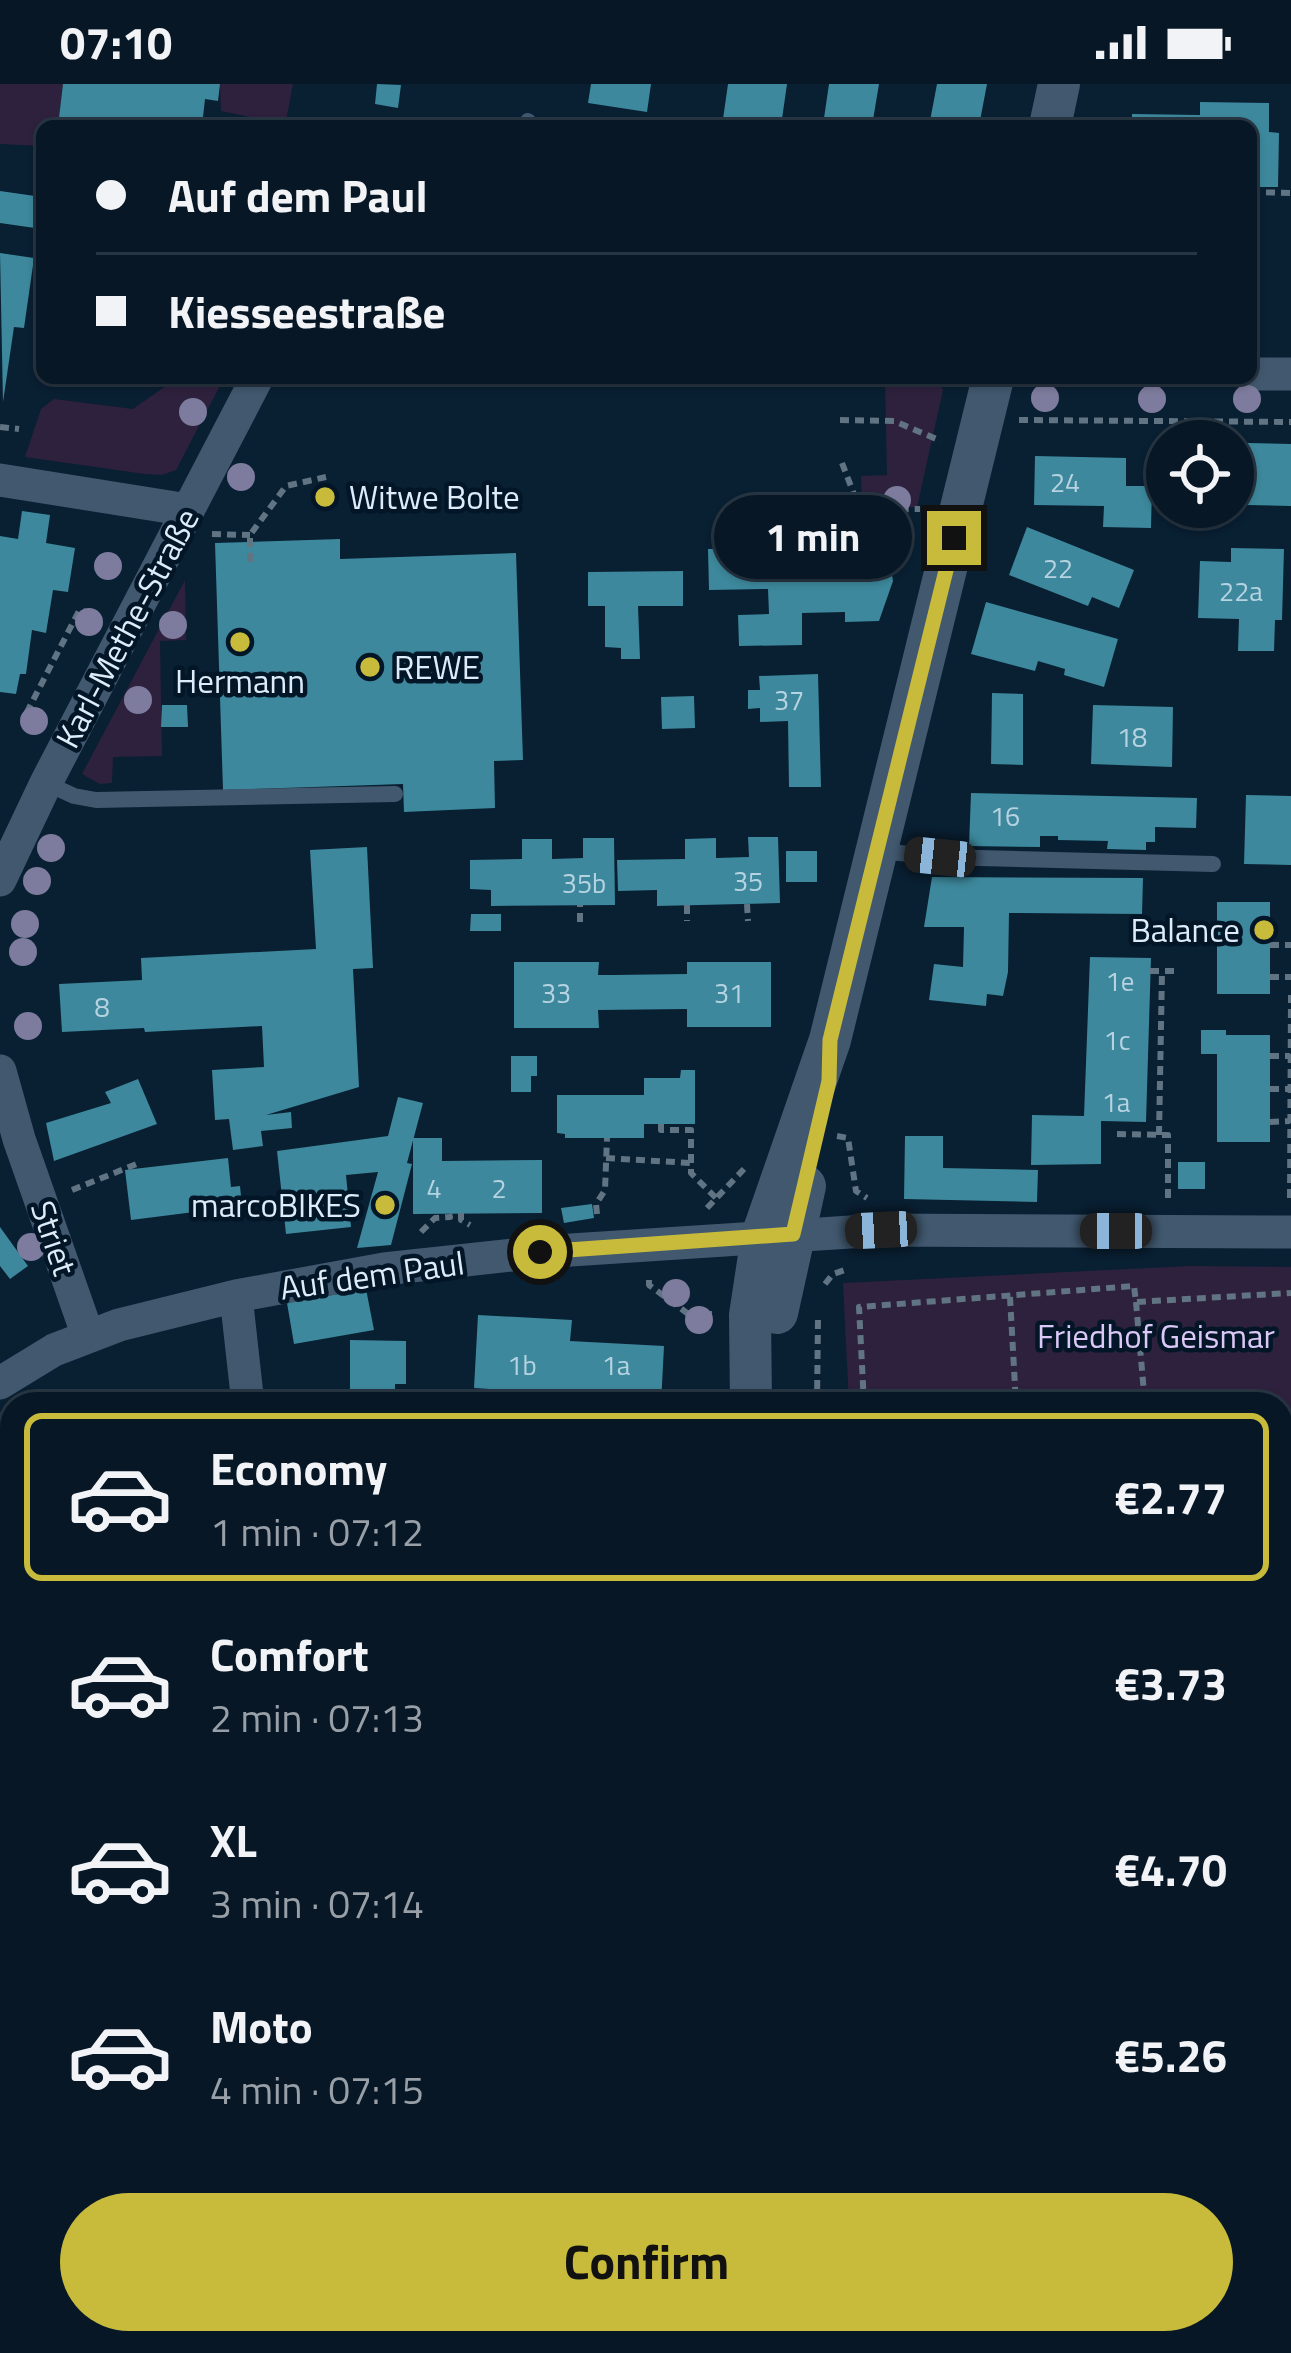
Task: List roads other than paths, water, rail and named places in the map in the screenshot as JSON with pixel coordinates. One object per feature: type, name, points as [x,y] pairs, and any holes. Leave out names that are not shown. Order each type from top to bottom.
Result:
[{"type":"street","points":[[1051,120],[1059,84]]},
{"type":"street","points":[[1257,374],[1291,374]]},
{"type":"street","name":"Karl-Methe-Straße","points":[[0,880],[254,384]]},
{"type":"street","points":[[751,1392],[750,1315],[829,1081],[830,1040],[992,384]]},
{"type":"street","points":[[0,480],[188,510]]},
{"type":"street","name":"Striet","points":[[0,1071],[88,1336]]},
{"type":"street","name":"Auf dem Paul","points":[[0,1383],[54,1350],[153,1315],[384,1269],[600,1247],[896,1230],[1291,1232]]},
{"type":"street","points":[[774,1392],[777,1235]]},
{"type":"street","points":[[236,1296],[247,1392]]},
{"type":"lane","points":[[46,783],[96,800],[395,794]]},
{"type":"lane","points":[[878,851],[1213,864]]},
{"type":"place","name":"Witwe Bolte","points":[[325,497]]},
{"type":"place","name":"Hermann","points":[[240,642]]},
{"type":"place","name":"REWE","points":[[370,667]]},
{"type":"place","name":"Balance","points":[[1264,930]]},
{"type":"place","name":"marcoBIKES","points":[[385,1205]]},
{"type":"park label","name":"Friedhof Geismar","points":[[1156,1336]]}]
